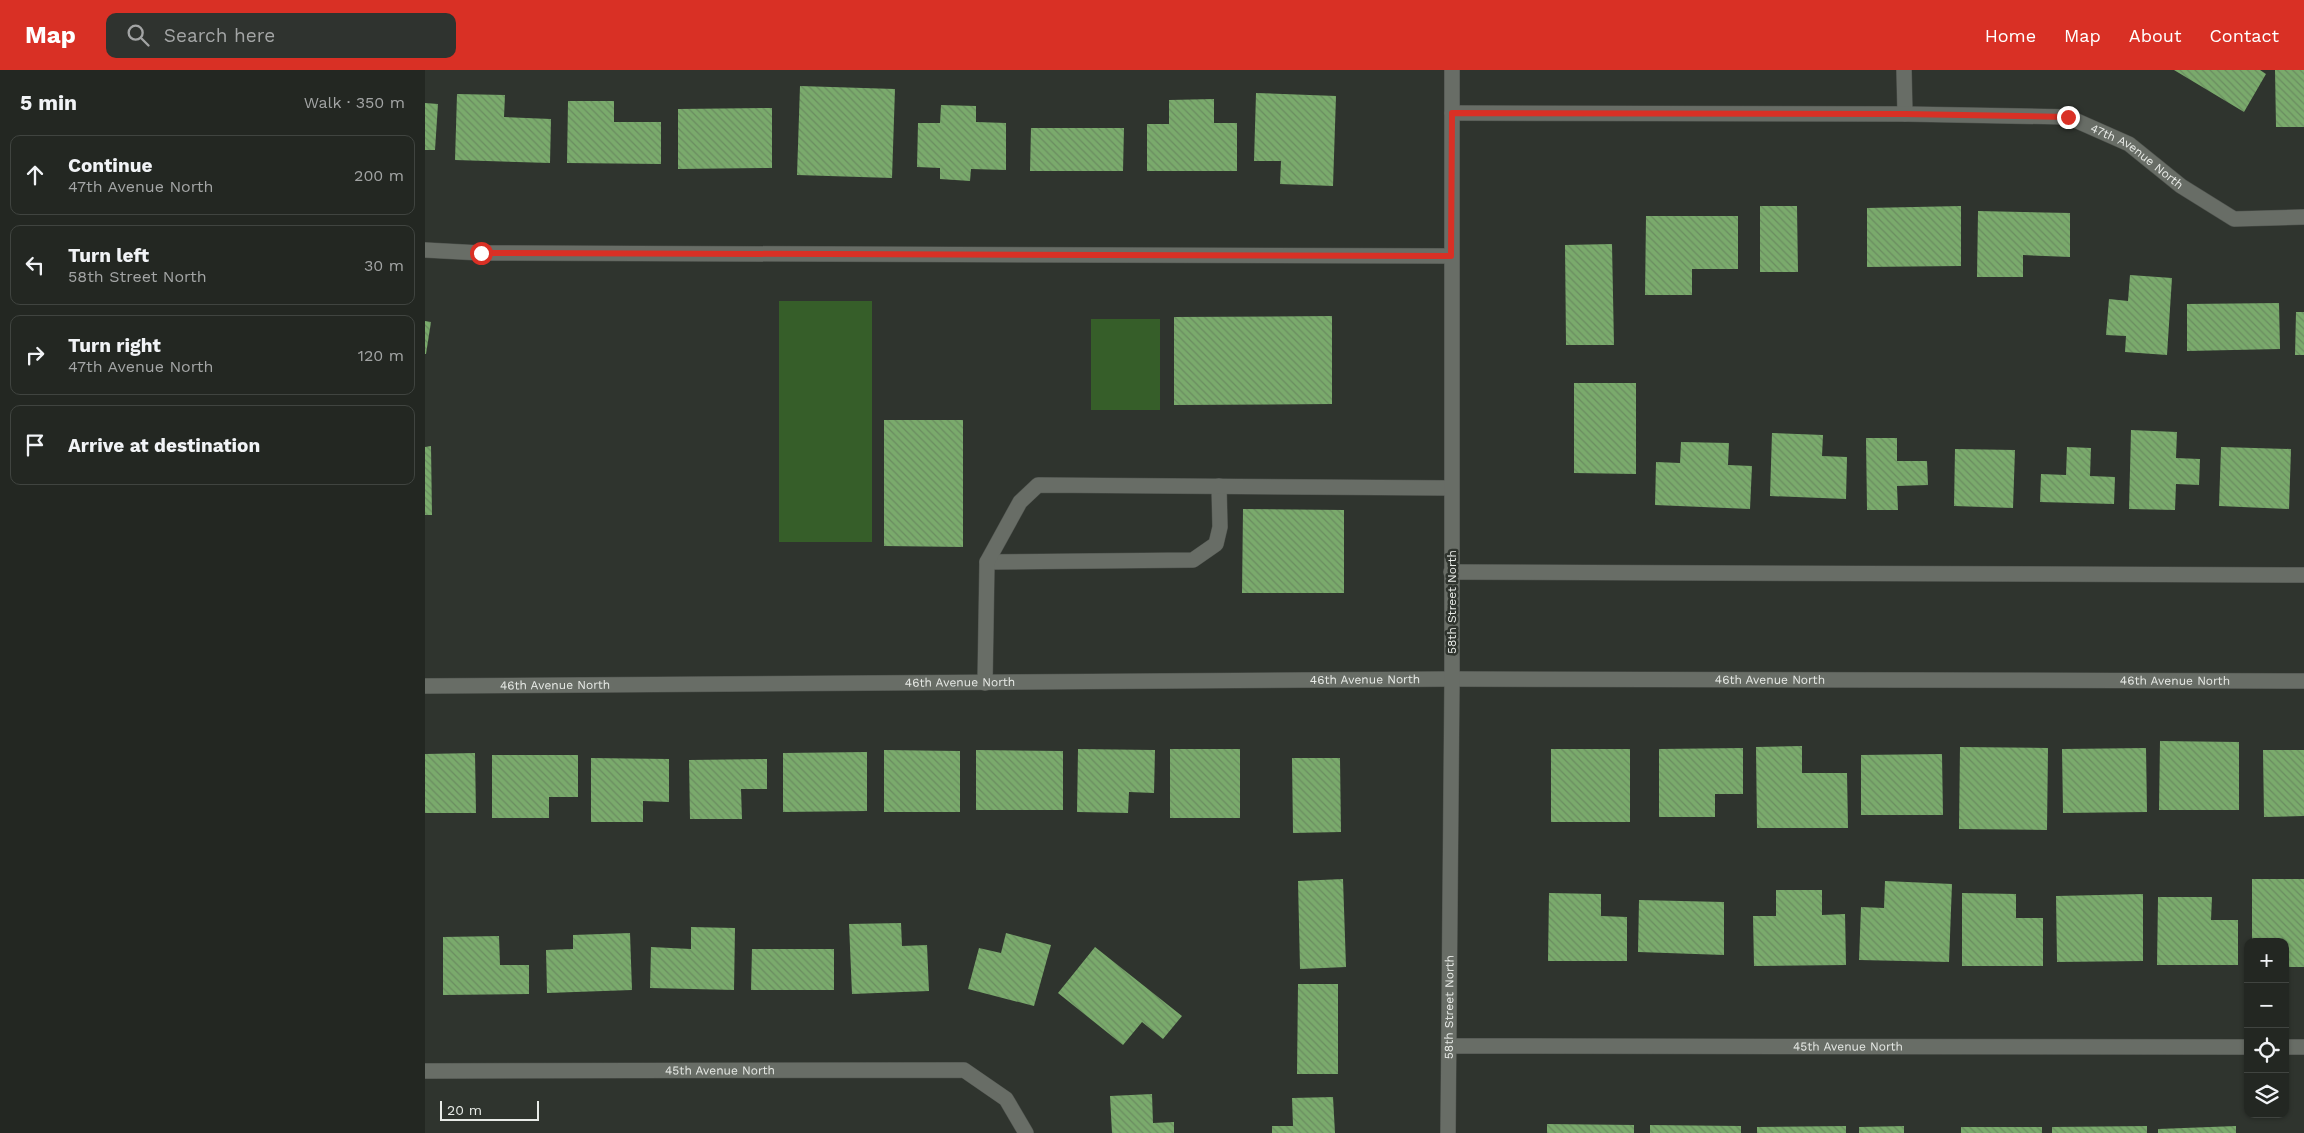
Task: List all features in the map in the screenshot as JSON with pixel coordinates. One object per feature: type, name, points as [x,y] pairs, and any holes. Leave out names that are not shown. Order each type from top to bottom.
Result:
[{"type":"street","name":"58th Street North","points":[[1449,1133],[1452,679],[1452,70]]},
{"type":"street","points":[[1904,70],[1905,114]]},
{"type":"street","name":"47th Avenue North","points":[[1452,113],[1905,114],[2068,117],[2129,144],[2181,186],[2234,219],[2304,218]]},
{"type":"street","points":[[425,250],[481,253],[1451,256]]},
{"type":"street","points":[[985,683],[987,562],[1020,502],[1038,485],[1451,488]]},
{"type":"street","points":[[987,562],[1193,560],[1216,544],[1220,527],[1219,486]]},
{"type":"street","points":[[1451,572],[2304,575]]},
{"type":"street","name":"46th Avenue North","points":[[425,686],[1452,679],[2304,681]]},
{"type":"street","name":"45th Avenue North","points":[[1449,1046],[2244,1047]]},
{"type":"street","points":[[2289,1047],[2304,1047]]},
{"type":"street","name":"45th Avenue North","points":[[425,1071],[964,1070],[1007,1099],[1026,1133]]},
{"type":"green space","points":[[779,301],[872,301],[872,542],[779,542]]},
{"type":"green space","points":[[1091,319],[1160,319],[1160,410],[1091,410]]},
{"type":"building","points":[[2174,70],[2260,70],[2266,74],[2244,112]]},
{"type":"building","points":[[2275,70],[2304,70],[2304,127],[2276,127]]},
{"type":"building","points":[[800,86],[895,89],[892,178],[797,175]]},
{"type":"building","points":[[1256,93],[1336,96],[1333,186],[1280,184],[1281,161],[1254,161]]},
{"type":"building","points":[[457,94],[505,95],[504,117],[551,119],[550,163],[455,160]]},
{"type":"building","points":[[1214,99],[1214,123],[1237,123],[1237,171],[1147,171],[1147,124],[1169,124],[1169,100]]},
{"type":"building","points":[[568,101],[614,101],[614,122],[661,122],[661,164],[567,163]]},
{"type":"building","points":[[425,103],[438,104],[435,150],[425,150]]},
{"type":"building","points":[[941,105],[976,106],[976,122],[1006,123],[1006,170],[971,169],[970,181],[940,179],[940,168],[917,167],[918,123],[940,123]]},
{"type":"building","points":[[772,108],[772,168],[678,169],[678,109]]},
{"type":"building","points":[[1031,128],[1124,128],[1123,171],[1030,171]]},
{"type":"building","points":[[1760,206],[1797,206],[1798,272],[1760,272]]},
{"type":"building","points":[[1961,206],[1961,266],[1867,267],[1867,208]]},
{"type":"building","points":[[1978,211],[2070,213],[2070,257],[2023,255],[2023,277],[1977,277]]},
{"type":"building","points":[[1646,216],[1738,216],[1738,269],[1692,269],[1692,295],[1645,295]]},
{"type":"building","points":[[1612,244],[1614,345],[1566,345],[1565,245]]},
{"type":"building","points":[[2130,275],[2172,278],[2167,355],[2125,352],[2126,336],[2106,335],[2109,299],[2128,301]]},
{"type":"building","points":[[2279,303],[2280,349],[2187,351],[2187,304]]},
{"type":"building","points":[[2296,312],[2304,312],[2304,355],[2295,355]]},
{"type":"building","points":[[1332,316],[1332,404],[1174,405],[1174,317]]},
{"type":"building","points":[[425,321],[431,322],[426,354],[425,354]]},
{"type":"building","points":[[1574,383],[1636,383],[1636,474],[1574,473]]},
{"type":"building","points":[[884,420],[963,420],[963,547],[884,546]]},
{"type":"building","points":[[2131,430],[2177,432],[2176,458],[2200,459],[2199,485],[2176,484],[2175,510],[2129,509]]},
{"type":"building","points":[[1772,433],[1823,435],[1822,456],[1847,457],[1846,499],[1770,496]]},
{"type":"building","points":[[1866,438],[1897,438],[1897,461],[1927,461],[1928,485],[1897,486],[1898,510],[1867,510]]},
{"type":"building","points":[[1681,442],[1729,443],[1728,465],[1752,466],[1750,509],[1655,505],[1656,462],[1680,463]]},
{"type":"building","points":[[431,446],[432,515],[425,515],[425,447]]},
{"type":"building","points":[[2067,447],[2091,448],[2090,476],[2115,477],[2114,504],[2040,502],[2041,474],[2066,475]]},
{"type":"building","points":[[2221,447],[2291,449],[2289,509],[2219,506]]},
{"type":"building","points":[[1955,449],[2015,450],[2013,508],[1954,506]]},
{"type":"building","points":[[1243,509],[1344,510],[1344,593],[1242,593]]},
{"type":"building","points":[[2160,741],[2239,742],[2239,810],[2159,810]]},
{"type":"building","points":[[1802,746],[1802,773],[1847,773],[1848,828],[1757,828],[1756,747]]},
{"type":"building","points":[[1960,747],[2048,748],[2047,830],[1959,829]]},
{"type":"building","points":[[1743,748],[1743,794],[1715,794],[1715,817],[1659,817],[1659,749]]},
{"type":"building","points":[[2146,748],[2147,812],[2063,813],[2062,749]]},
{"type":"building","points":[[1078,749],[1155,750],[1154,793],[1129,792],[1128,813],[1077,812]]},
{"type":"building","points":[[1170,749],[1240,749],[1240,818],[1170,818]]},
{"type":"building","points":[[1551,749],[1630,749],[1630,822],[1551,822]]},
{"type":"building","points":[[884,750],[960,751],[960,812],[884,812]]},
{"type":"building","points":[[976,750],[1063,751],[1063,810],[976,810]]},
{"type":"building","points":[[2263,750],[2304,750],[2304,816],[2264,817]]},
{"type":"building","points":[[867,752],[867,811],[783,812],[783,753]]},
{"type":"building","points":[[475,753],[476,813],[425,813],[425,754]]},
{"type":"building","points":[[1942,754],[1943,815],[1861,815],[1861,755]]},
{"type":"building","points":[[492,755],[578,755],[578,797],[549,797],[549,818],[492,818]]},
{"type":"building","points":[[591,758],[669,759],[669,802],[643,801],[643,822],[591,822]]},
{"type":"building","points":[[1292,758],[1340,758],[1341,832],[1293,833]]},
{"type":"building","points":[[767,759],[767,789],[741,789],[742,819],[690,819],[689,760]]},
{"type":"building","points":[[1343,879],[1346,967],[1300,969],[1298,881]]},
{"type":"building","points":[[2252,879],[2304,879],[2304,967],[2289,967],[2289,938],[2252,938]]},
{"type":"building","points":[[1885,881],[1952,884],[1949,962],[1859,960],[1861,907],[1884,908]]},
{"type":"building","points":[[1776,890],[1822,890],[1822,915],[1845,914],[1846,965],[1754,966],[1753,916],[1776,916]]},
{"type":"building","points":[[1549,893],[1601,894],[1601,916],[1627,917],[1627,961],[1548,961]]},
{"type":"building","points":[[1962,893],[2016,894],[2016,918],[2043,918],[2043,966],[1962,966]]},
{"type":"building","points":[[2143,894],[2143,961],[2057,962],[2056,896]]},
{"type":"building","points":[[2158,897],[2212,897],[2211,920],[2238,920],[2238,965],[2157,965]]},
{"type":"building","points":[[1639,900],[1724,902],[1724,955],[1638,952]]},
{"type":"building","points":[[901,923],[902,946],[927,945],[929,991],[852,994],[849,924]]},
{"type":"building","points":[[691,927],[735,928],[734,990],[650,988],[651,947],[691,949]]},
{"type":"building","points":[[630,933],[632,990],[547,993],[546,950],[573,949],[573,935]]},
{"type":"building","points":[[1006,933],[1051,945],[1034,1006],[968,989],[979,948],[1001,953]]},
{"type":"building","points":[[499,936],[500,965],[529,965],[529,994],[443,995],[443,937]]},
{"type":"building","points":[[1095,947],[1182,1016],[1163,1039],[1142,1022],[1123,1045],[1058,993]]},
{"type":"building","points":[[752,949],[834,949],[834,990],[751,990]]},
{"type":"building","points":[[1298,984],[1338,984],[1338,1074],[1297,1074]]},
{"type":"building","points":[[1152,1094],[1153,1123],[1174,1122],[1174,1133],[1112,1133],[1110,1096]]},
{"type":"building","points":[[1333,1097],[1335,1133],[1272,1133],[1272,1126],[1293,1126],[1292,1098]]},
{"type":"building","points":[[1547,1124],[1634,1125],[1634,1133],[1547,1133]]},
{"type":"building","points":[[1650,1125],[1741,1126],[1741,1133],[1650,1133]]},
{"type":"building","points":[[1846,1126],[1846,1133],[1757,1133],[1757,1127]]},
{"type":"building","points":[[1904,1126],[1904,1133],[1859,1133],[1859,1127]]},
{"type":"building","points":[[2147,1126],[2147,1133],[2052,1133],[2052,1127]]},
{"type":"building","points":[[2236,1126],[2236,1133],[2158,1133],[2158,1129]]},
{"type":"building","points":[[1961,1127],[2042,1127],[2042,1133],[1961,1133]]},
{"type":"route","points":[[481,253],[1451,256],[1452,113],[1905,114],[2068,117]]}]
